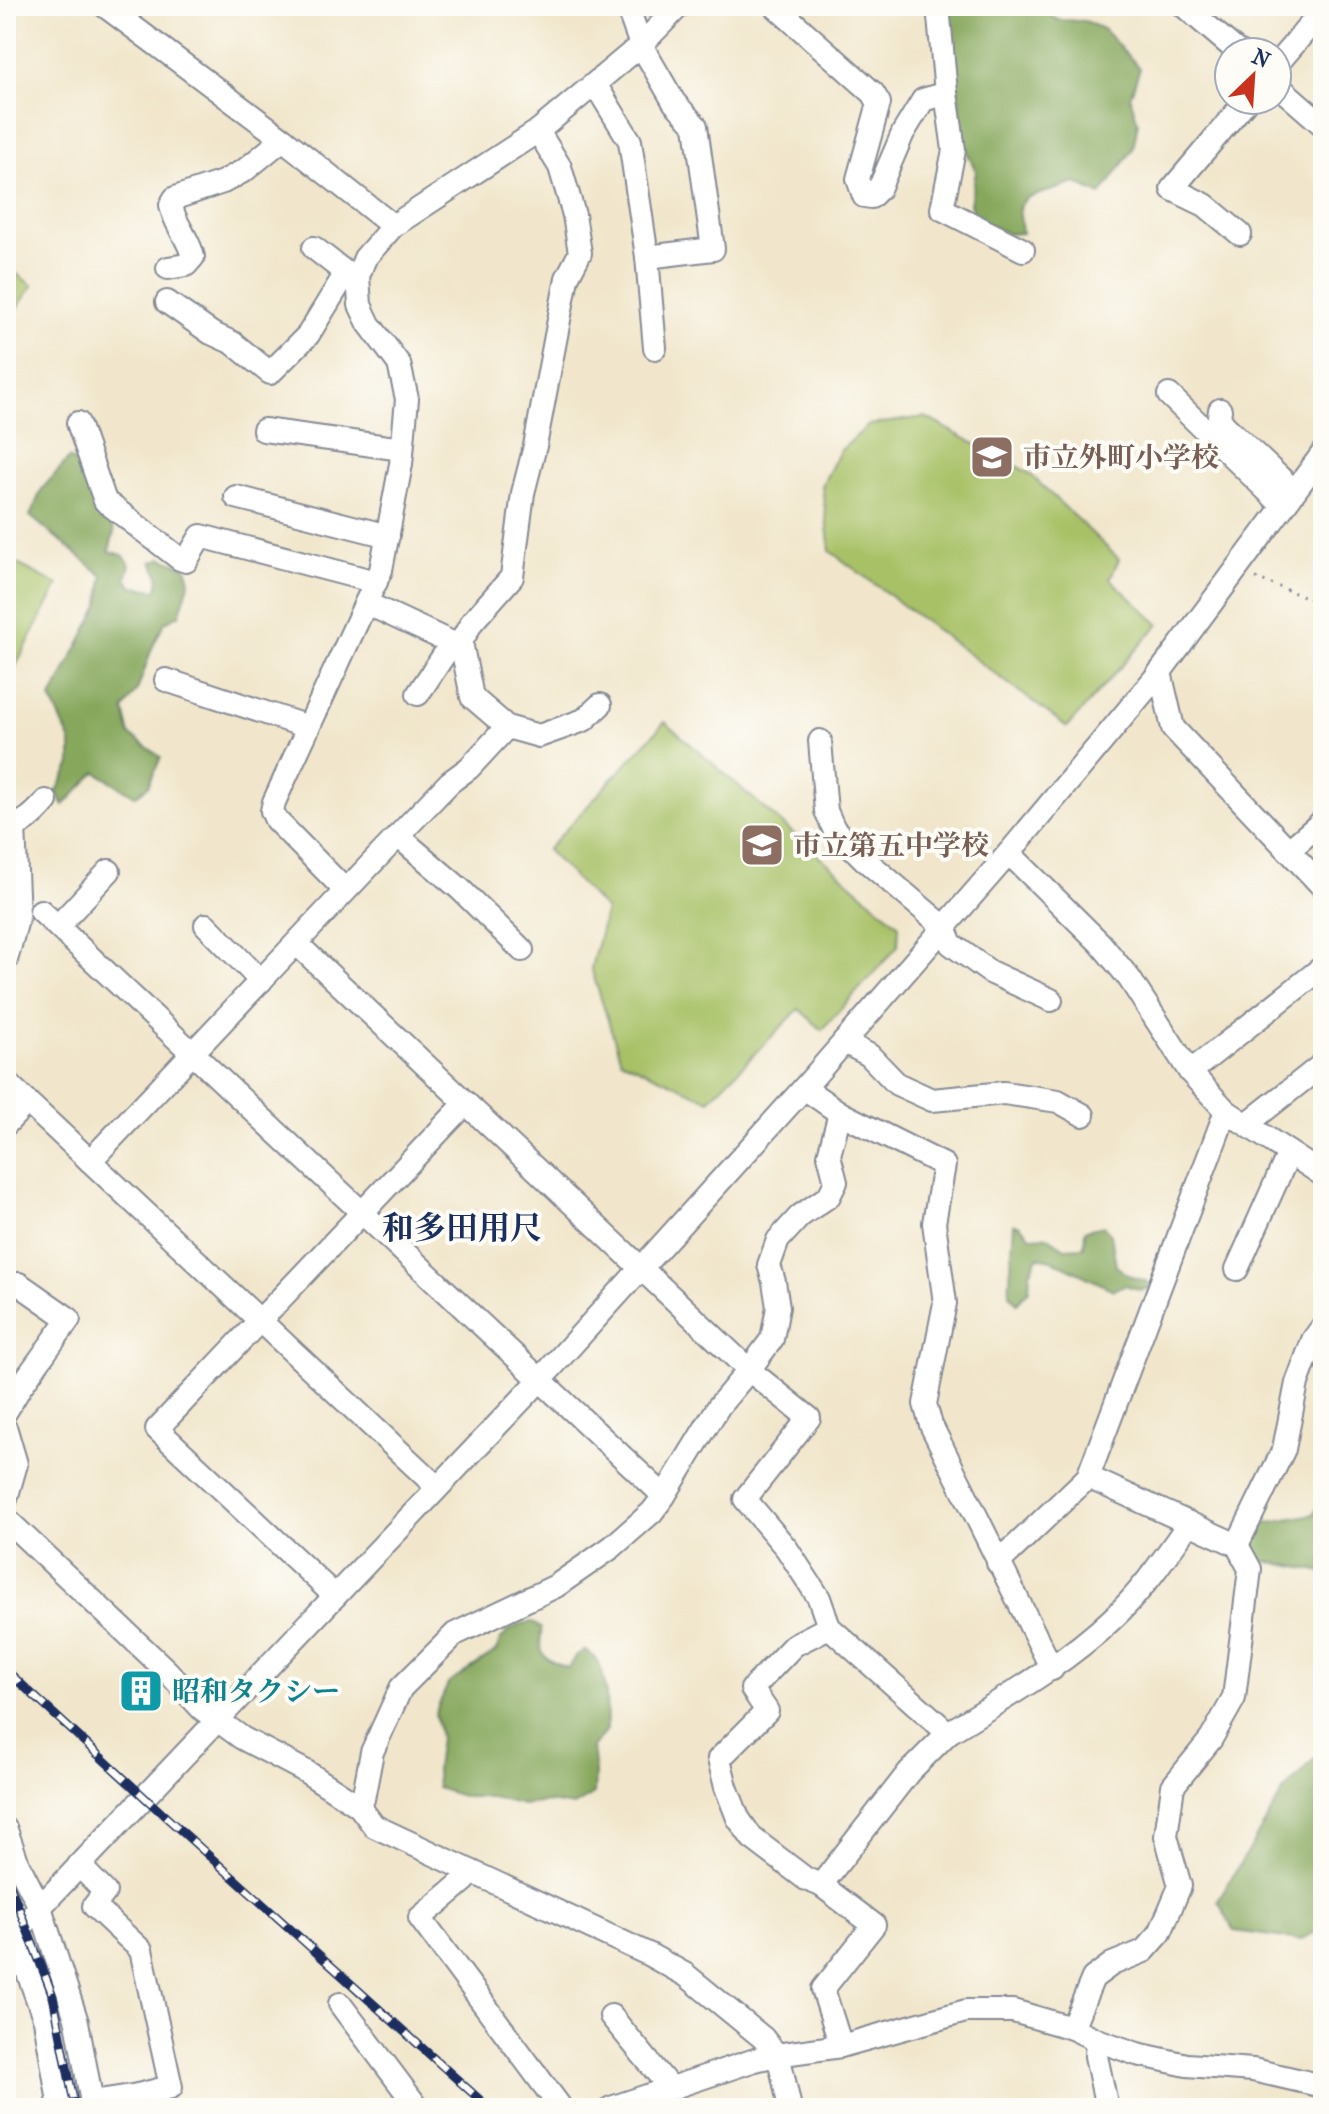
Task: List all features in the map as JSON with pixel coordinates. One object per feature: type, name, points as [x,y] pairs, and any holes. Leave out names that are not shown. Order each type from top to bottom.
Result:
[{"type":"street","points":[[105,6],[393,226]]},
{"type":"street","points":[[627,6],[641,45],[674,102],[696,126],[713,249],[647,257]]},
{"type":"street","points":[[167,302],[211,333],[233,343],[270,373],[308,335],[352,274],[393,226],[538,131],[641,45],[679,6]]},
{"type":"street","points":[[775,6],[873,93],[879,103],[858,179],[864,196],[871,197],[879,189],[903,133],[923,100],[946,93]]},
{"type":"street","points":[[938,6],[954,150],[942,209],[1023,250]]},
{"type":"street","points":[[1184,6],[1219,36]]},
{"type":"street","points":[[1293,45],[1323,10]]},
{"type":"street","points":[[595,84],[630,141],[647,257],[655,348]]},
{"type":"street","points":[[1293,99],[1323,125]]},
{"type":"street","points":[[1234,116],[1172,189],[1205,205],[1240,234]]},
{"type":"street","points":[[418,694],[472,622],[512,577],[523,493],[567,278],[580,253],[574,215],[560,167],[538,131]]},
{"type":"street","points":[[168,268],[186,265],[193,257],[191,247],[172,214],[171,205],[175,198],[223,182],[245,170],[283,139]]},
{"type":"street","points":[[314,248],[352,274],[360,305],[369,324],[399,364],[407,399],[402,449],[381,570],[272,811],[276,820],[345,890]]},
{"type":"street","points":[[1169,395],[1289,499]]},
{"type":"street","points":[[1220,410],[1219,417],[1224,425],[1289,499]]},
{"type":"street","points":[[78,423],[105,501],[180,559],[186,561],[201,536],[371,593],[456,642],[472,697],[507,727],[539,736],[584,720],[600,705]]},
{"type":"street","points":[[264,430],[402,449]]},
{"type":"street","points":[[60,2108],[45,2020],[9,1931],[40,1907],[540,1380],[804,1088],[1009,853],[1160,672],[1323,453]]},
{"type":"street","points":[[236,497],[388,536]]},
{"type":"street","points":[[1160,672],[1173,728],[1323,887]]},
{"type":"street","points":[[166,680],[308,727]]},
{"type":"street","points":[[90,1161],[345,890],[507,727]]},
{"type":"street","points":[[820,741],[826,811],[834,829],[864,859],[944,927],[951,944],[990,972],[1051,1000]]},
{"type":"street","points":[[6,960],[18,916],[10,827],[37,812],[46,801]]},
{"type":"street","points":[[1289,850],[1323,821]]},
{"type":"street","points":[[398,836],[460,889],[522,950]]},
{"type":"street","points":[[1009,853],[1100,943],[1129,978],[1190,1072],[1226,1111],[1323,1175]]},
{"type":"street","points":[[109,871],[49,919],[664,1496]]},
{"type":"street","points":[[206,925],[261,981]]},
{"type":"street","points":[[297,944],[749,1370],[809,1418],[745,1499],[787,1549],[819,1598],[829,1627],[948,1733]]},
{"type":"street","points":[[1190,1072],[1323,967]]},
{"type":"street","points":[[844,1042],[869,1055],[897,1084],[932,1100],[1004,1093],[1058,1101],[1083,1115]]},
{"type":"street","points":[[1247,1124],[1323,1064]]},
{"type":"street","points":[[6,1082],[437,1487]]},
{"type":"street","points":[[804,1088],[840,1113],[944,1165],[934,1223],[945,1303],[925,1404],[931,1425],[1052,1669]]},
{"type":"street","points":[[6,1124],[27,1102]]},
{"type":"street","points":[[335,1596],[157,1429],[466,1103]]},
{"type":"street","points":[[998,1563],[1088,1477],[1226,1111]]},
{"type":"street","points":[[359,1806],[372,1752],[401,1688],[455,1634],[556,1586],[612,1547],[652,1512],[664,1496],[719,1406],[772,1339],[778,1307],[769,1265],[778,1240],[800,1216],[829,1196],[836,1182],[829,1155],[840,1113]]},
{"type":"street","points":[[1237,1269],[1289,1153]]},
{"type":"street","points":[[6,1411],[69,1319],[19,1284]]},
{"type":"street","points":[[1237,1545],[1284,1449],[1297,1383],[1313,1340],[1323,1326]]},
{"type":"street","points":[[6,1430],[16,1464],[6,1499]]},
{"type":"street","points":[[1072,2028],[1093,1978],[1112,1964],[1144,1951],[1160,1933],[1180,1886],[1166,1836],[1173,1786],[1211,1739],[1234,1698],[1250,1569],[1237,1545],[1088,1477]]},
{"type":"street","points":[[6,1519],[167,1671],[201,1708],[242,1738],[305,1771],[359,1806],[374,1826],[648,1954],[686,1975],[763,2038],[781,2067],[790,2108]]},
{"type":"street","points":[[821,1885],[909,1772],[948,1733],[1052,1669],[1112,1620],[1146,1583],[1189,1523]]},
{"type":"street","points":[[829,1627],[794,1645],[752,1689],[767,1711],[719,1759],[734,1808],[752,1838],[874,1925],[823,1989],[841,2046]]},
{"type":"street","points":[[6,1830],[18,1864],[40,1907],[77,2022],[93,2105],[139,2102],[171,2087],[141,1950],[94,1906],[105,1892],[79,1865]]},
{"type":"street","points":[[472,1872],[420,1918],[561,2108]]},
{"type":"street","points":[[340,2004],[418,2108]]},
{"type":"street","points":[[611,2108],[776,2055],[841,2046],[966,2011],[1013,2011],[1072,2028],[1137,2054],[1187,2065],[1253,2070],[1323,2086]]},
{"type":"street","points":[[611,2016],[670,2088]]},
{"type":"street","points":[[1097,2040],[1096,2056],[1107,2108]]},
{"type":"path","points":[[1248,587],[1257,578],[1323,606]]},
{"type":"green space","points":[[948,6],[1037,6],[1058,20],[1085,21],[1103,29],[1140,68],[1130,97],[1138,122],[1133,149],[1101,195],[1076,183],[1026,198],[1019,208],[1022,233],[1008,234],[975,218],[970,204],[976,171],[964,146]]},
{"type":"green space","points":[[6,266],[33,286],[6,323]]},
{"type":"green space","points":[[925,417],[1029,473],[1119,559],[1110,579],[1159,624],[1067,727],[830,551],[822,485],[840,451],[869,425]]},
{"type":"green space","points":[[69,458],[83,467],[114,532],[109,551],[123,555],[130,565],[126,579],[133,587],[157,590],[159,576],[152,562],[162,558],[186,567],[190,581],[179,615],[165,622],[138,688],[124,710],[130,735],[161,757],[148,786],[135,796],[96,772],[64,805],[56,793],[71,764],[71,742],[51,698],[100,604],[103,576],[30,516],[42,489]]},
{"type":"green space","points":[[6,558],[58,585],[6,685]]},
{"type":"green space","points":[[665,722],[899,925],[898,946],[822,1030],[799,1009],[709,1100],[621,1060],[591,968],[606,910],[547,850]]},
{"type":"green space","points":[[1014,1224],[1020,1225],[1031,1237],[1047,1236],[1065,1248],[1084,1247],[1085,1230],[1104,1226],[1111,1235],[1116,1266],[1130,1276],[1148,1282],[1149,1288],[1141,1290],[1125,1285],[1113,1290],[1052,1260],[1038,1257],[1030,1273],[1029,1290],[1017,1303],[1009,1294]]},
{"type":"green space","points":[[1323,1496],[1323,1574],[1264,1561],[1245,1545],[1260,1524],[1314,1514]]},
{"type":"green space","points":[[532,1622],[541,1628],[541,1649],[549,1659],[569,1668],[577,1655],[585,1650],[595,1658],[603,1674],[607,1730],[592,1747],[594,1794],[574,1806],[548,1802],[523,1805],[491,1797],[465,1797],[437,1788],[440,1737],[435,1713],[448,1684],[496,1651],[508,1631]]},
{"type":"green space","points":[[1323,1749],[1323,1931],[1319,1930],[1301,1940],[1234,1931],[1218,1901],[1283,1792]]},
{"type":"railway","points":[[6,1670],[489,2108]]},
{"type":"railway","points":[[6,1875],[53,1996],[75,2108]]},
{"type":"place","name":"市立外町小学校","points":[[992,457]]},
{"type":"place","name":"市立第五中学校","points":[[762,845]]},
{"type":"place","name":"昭和タクシー","points":[[141,1691]]},
{"type":"district","name":"和多田用尺","points":[[462,1228]]}]
